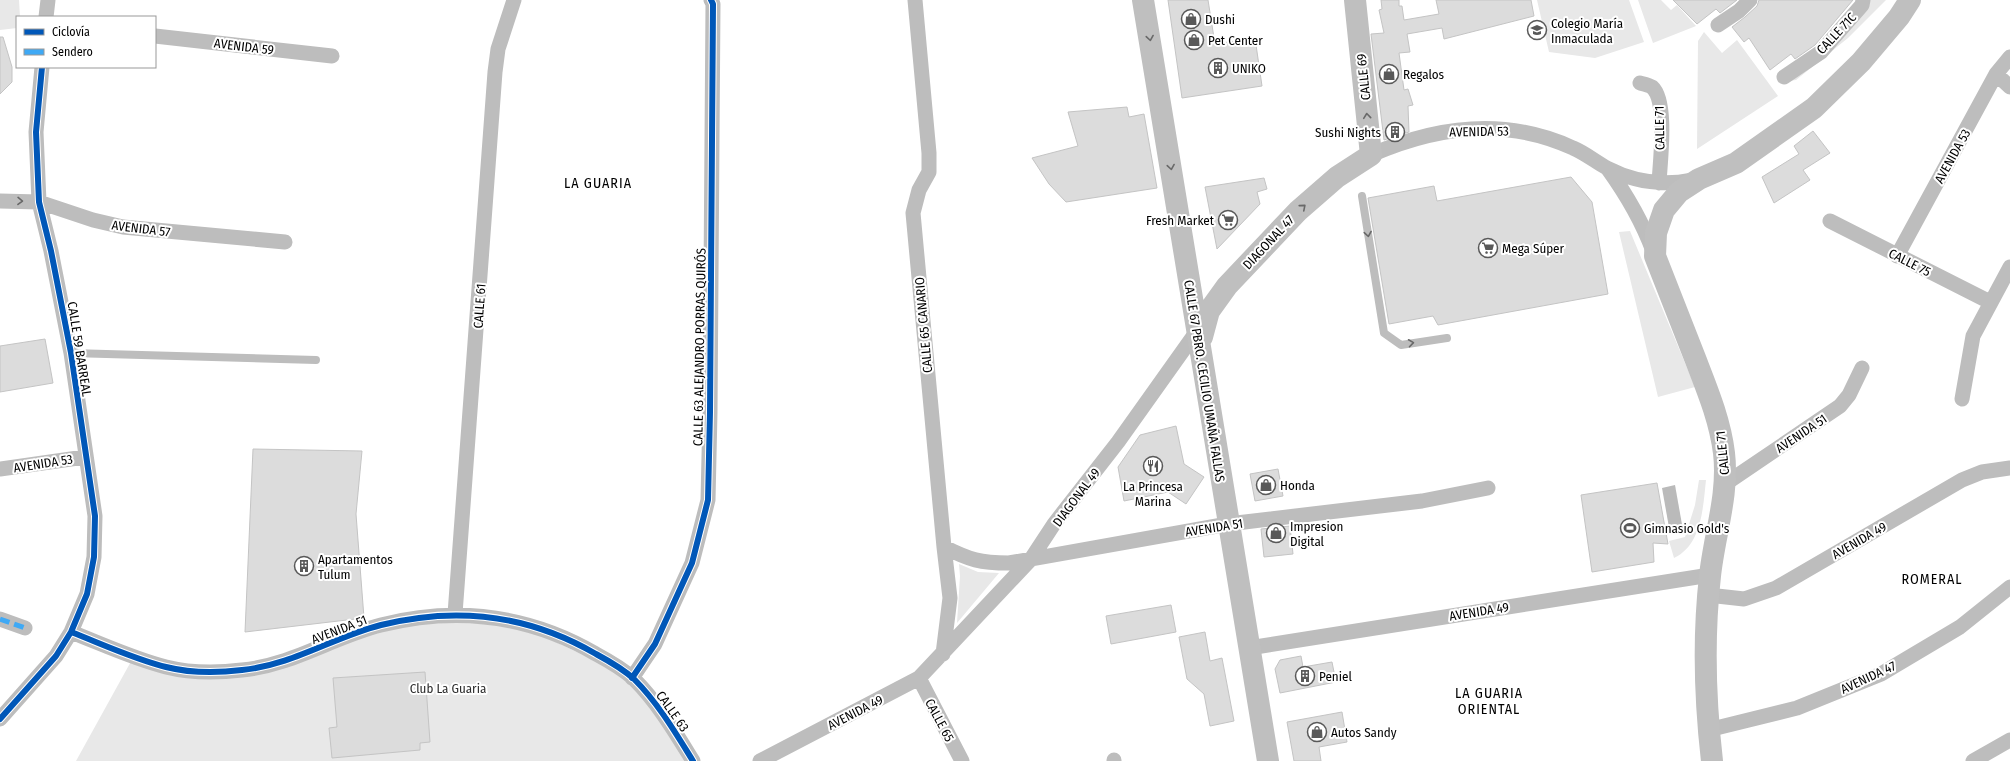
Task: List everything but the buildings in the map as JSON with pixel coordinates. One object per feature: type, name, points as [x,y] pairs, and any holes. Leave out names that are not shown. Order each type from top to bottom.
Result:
[{"type":"main road","name":"CALLE 67 PBRO. CECILIO UMAÑA FALLAS","points":[[1143,0],[1268,761]]},
{"type":"main road","name":"CALLE 69","points":[[1355,0],[1371,155]]},
{"type":"main road","points":[[1655,256],[1656,233],[1664,210],[1679,192],[1699,179],[1736,163],[1814,108],[1861,62],[1899,17],[1910,0]]},
{"type":"main road","name":"DIAGONAL 47","points":[[1201,355],[1204,324],[1209,311],[1227,286],[1298,211],[1337,176],[1371,155]]},
{"type":"main road","name":"CALLE 71","points":[[1655,256],[1711,399],[1719,426],[1724,454],[1725,484],[1709,585],[1706,673],[1708,730],[1712,761]]},
{"type":"main road","points":[[1189,274],[1198,289],[1206,295],[1218,293],[1227,286]]},
{"type":"street","points":[[46,16],[48,0]]},
{"type":"street","name":"CALLE 61","points":[[455,614],[466,484],[495,72],[498,49],[514,0]]},
{"type":"street","name":"CALLE 63 ALEJANDRO PORRAS QUIRÓS","points":[[632,678],[655,644],[692,563],[708,500],[713,12],[711,0]]},
{"type":"street","name":"CALLE 65 CANARIO","points":[[915,0],[929,153],[929,172],[919,190],[913,213],[944,547],[949,580],[950,609],[943,654]]},
{"type":"street","points":[[1718,25],[1739,11],[1750,0]]},
{"type":"street","name":"CALLE 71C","points":[[1784,77],[1821,52],[1862,5],[1863,0]]},
{"type":"street","name":"AVENIDA 59","points":[[156,36],[332,56]]},
{"type":"street","name":"AVENIDA 53","points":[[1897,256],[1996,74],[2010,58]]},
{"type":"street","name":"CALLE 59 BARREAL","points":[[0,718],[56,656],[71,632],[87,594],[94,557],[95,516],[85,457],[71,353],[52,251],[39,202],[36,132],[42,68]]},
{"type":"street","points":[[1996,74],[2010,87]]},
{"type":"street","name":"CALLE 71","points":[[1640,83],[1651,87],[1658,96],[1661,108],[1659,183]]},
{"type":"street","name":"AVENIDA 53","points":[[1371,155],[1400,142],[1430,134],[1461,129],[1500,128],[1538,135],[1574,148],[1607,168]]},
{"type":"street","points":[[1607,168],[1641,181],[1679,183],[1699,179]]},
{"type":"street","name":"CALLE 71","points":[[1607,168],[1623,190],[1634,210],[1647,234],[1655,256]]},
{"type":"street","name":"AVENIDA 57","points":[[0,201],[39,202],[93,220],[123,227],[285,242]]},
{"type":"street","name":"CALLE 75","points":[[1830,221],[1990,302]]},
{"type":"street","points":[[1962,399],[1974,336],[1990,302],[2010,267]]},
{"type":"street","name":"DIAGONAL 49","points":[[943,654],[1031,559],[1054,524],[1118,442],[1198,331]]},
{"type":"street","name":"AVENIDA 51","points":[[1725,484],[1840,406],[1848,395],[1862,368]]},
{"type":"street","name":"AVENIDA 53","points":[[0,469],[85,457]]},
{"type":"street","name":"AVENIDA 49","points":[[1249,648],[1709,585],[1744,599],[1776,588],[1962,480],[1982,472],[2008,468]]},
{"type":"street","name":"AVENIDA 51","points":[[944,547],[970,560],[990,563],[1009,563],[1228,524],[1422,501],[1488,488]]},
{"type":"street","name":"AVENIDA 47","points":[[1708,730],[1797,708],[1881,674],[1960,627],[2010,587]]},
{"type":"street","name":"AVENIDA 51","points":[[71,632],[166,667],[198,671],[242,670],[277,664],[381,625],[455,614],[481,616],[540,628],[574,642],[632,678]]},
{"type":"street","points":[[0,619],[25,628]]},
{"type":"street","name":"AVENIDA 49","points":[[760,761],[919,678],[943,654]]},
{"type":"street","name":"CALLE 63","points":[[632,678],[651,697],[670,722],[693,761]]},
{"type":"street","name":"CALLE 65","points":[[919,678],[962,761]]},
{"type":"street","points":[[1973,761],[2010,740]]},
{"type":"lane","points":[[1362,196],[1384,332],[1401,345],[1447,338]]},
{"type":"lane","points":[[71,353],[316,360]]},
{"type":"green space","points":[[0,0],[19,0],[20,16],[16,16],[16,28],[0,30]]},
{"type":"green space","points":[[1537,0],[1629,0],[1644,42],[1595,58],[1549,52]]},
{"type":"green space","points":[[1638,0],[1661,0],[1671,10],[1677,5],[1696,26],[1653,43]]},
{"type":"green space","points":[[1869,0],[1886,0],[1848,38],[1796,80],[1789,81]]},
{"type":"green space","points":[[1704,32],[1722,53],[1737,40],[1778,96],[1697,149],[1698,41]]},
{"type":"green space","points":[[1630,231],[1695,387],[1658,397],[1619,232]]},
{"type":"green space","points":[[1699,480],[1706,480],[1702,513],[1696,535],[1683,552],[1674,558],[1669,541],[1685,537],[1695,505]]},
{"type":"green space","points":[[959,564],[978,572],[999,573],[957,623],[960,576]]},
{"type":"green space","name":"Club La Guaria","points":[[511,621],[632,678],[693,761],[76,761],[134,656],[167,667],[242,670],[381,625]]},
{"type":"shaded area","points":[[1675,485],[1683,530],[1670,533],[1662,488]]},
{"type":"marked path","points":[[0,619],[25,628]]},
{"type":"cycle path","points":[[632,678],[655,644],[692,563],[708,500],[713,4],[711,0]]},
{"type":"cycle path","points":[[0,719],[56,656],[71,632],[87,594],[94,557],[95,516],[71,353],[51,251],[39,202],[36,132],[42,68]]},
{"type":"cycle path","points":[[71,632],[154,664],[185,670],[223,672],[261,667],[278,663],[363,630],[409,619],[437,616],[465,616],[492,618],[519,623],[545,630],[571,641],[611,662],[630,675],[643,688],[658,708],[693,761]]},
{"type":"place","name":"Dushi","points":[[1191,19]]},
{"type":"place","name":"Colegio María Inmaculada","points":[[1537,30]]},
{"type":"place","name":"Pet Center","points":[[1194,40]]},
{"type":"place","name":"UNIKO","points":[[1218,68]]},
{"type":"place","name":"Regalos","points":[[1389,74]]},
{"type":"place","name":"Sushi Nights","points":[[1395,132]]},
{"type":"place","name":"Fresh Market","points":[[1228,220]]},
{"type":"place","name":"Mega Súper","points":[[1488,248]]},
{"type":"place","name":"La Princesa Marina","points":[[1153,466]]},
{"type":"place","name":"Honda","points":[[1266,485]]},
{"type":"place","name":"Gimnasio Gold's","points":[[1630,528]]},
{"type":"place","name":"Impresion Digital","points":[[1276,533]]},
{"type":"place","name":"Apartamentos Tulum","points":[[304,566]]},
{"type":"place","name":"Peniel","points":[[1305,676]]},
{"type":"place","name":"Autos Sandy","points":[[1317,732]]},
{"type":"district","name":"LA GUARIA","points":[[598,183]]},
{"type":"district","name":"ROMERAL","points":[[1932,579]]},
{"type":"district","name":"LA GUARIA ORIENTAL","points":[[1489,702]]}]
